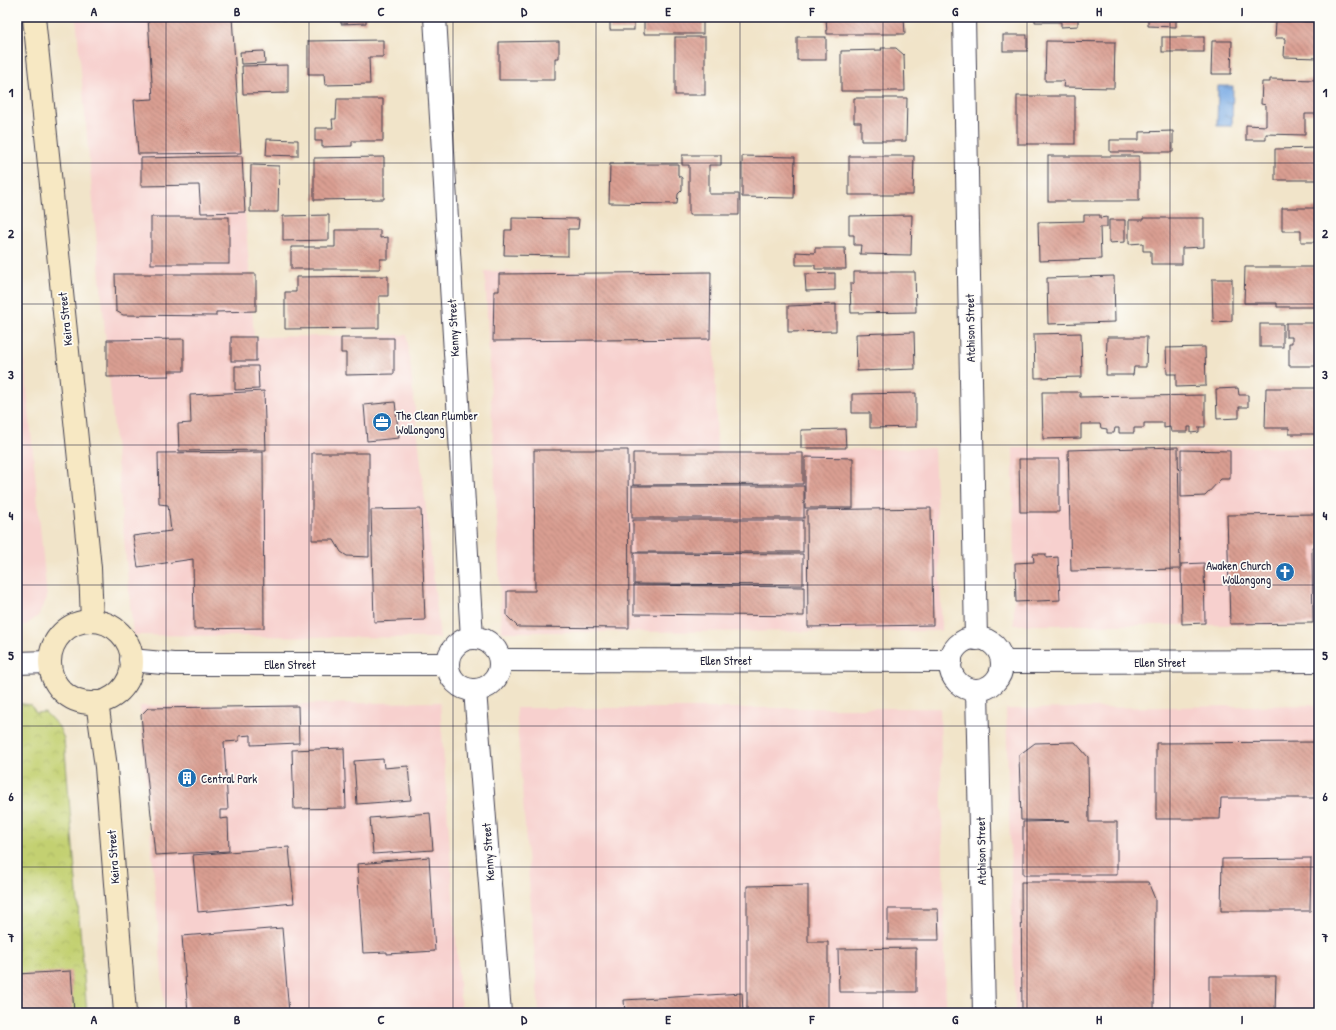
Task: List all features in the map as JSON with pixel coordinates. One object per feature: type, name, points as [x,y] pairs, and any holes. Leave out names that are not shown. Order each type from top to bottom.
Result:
[{"type":"main road","name":"Keira Street","points":[[34,17],[90,568],[92,621]]},
{"type":"main road","points":[[92,621],[106,624],[121,634],[125,638],[130,648],[131,660],[130,672],[120,692],[110,699],[96,702],[78,700],[58,688],[51,678],[49,662],[51,650],[56,639],[65,628],[78,622],[92,621]]},
{"type":"main road","name":"Keira Street","points":[[96,702],[106,768],[125,1013]]},
{"type":"street","name":"Kenny Street","points":[[435,17],[472,638]]},
{"type":"street","name":"Atchison Street","points":[[964,17],[976,639]]},
{"type":"street","points":[[472,638],[484,639],[491,644],[500,660],[500,669],[497,677],[484,689],[475,690],[460,686],[454,680],[448,664],[453,649],[459,643],[472,638]]},
{"type":"street","points":[[976,639],[987,641],[994,645],[999,652],[1002,662],[999,676],[995,682],[988,687],[977,690],[963,686],[956,680],[952,673],[951,661],[954,651],[962,642],[976,639]]},
{"type":"street","name":"Ellen Street","points":[[131,660],[179,664],[448,664]]},
{"type":"street","name":"Ellen Street","points":[[500,660],[951,661]]},
{"type":"street","name":"Ellen Street","points":[[1002,662],[1319,661]]},
{"type":"street","points":[[17,663],[49,662]]},
{"type":"street","name":"Kenny Street","points":[[475,690],[500,1013]]},
{"type":"street","name":"Atchison Street","points":[[977,690],[984,1013]]},
{"type":"shaded area","points":[[76,17],[231,17],[254,337],[407,335],[440,638],[133,635]]},
{"type":"shaded area","points":[[485,271],[713,272],[717,451],[934,448],[942,631],[502,632]]},
{"type":"shaded area","points":[[17,287],[47,598],[38,616],[26,625],[17,626]]},
{"type":"shaded area","points":[[1319,447],[1319,625],[1014,625],[1013,448]]},
{"type":"shaded area","points":[[440,702],[461,1013],[165,1013],[140,706]]},
{"type":"shaded area","points":[[1319,705],[1319,1013],[1015,1013],[1006,709]]},
{"type":"shaded area","points":[[516,708],[940,708],[946,1013],[539,1013]]},
{"type":"green space","points":[[17,703],[31,705],[36,713],[45,712],[59,727],[64,739],[87,1013],[17,1013]]},
{"type":"water","points":[[1218,86],[1233,86],[1232,126],[1217,126]]},
{"type":"building","points":[[148,17],[232,17],[241,153],[138,154],[134,100],[153,99]]},
{"type":"building","points":[[282,17],[366,17],[366,23],[341,24],[341,19],[282,20]]},
{"type":"building","points":[[610,17],[634,17],[634,30],[610,30]]},
{"type":"building","points":[[644,17],[703,17],[703,34],[644,34]]},
{"type":"building","points":[[826,17],[904,17],[905,34],[827,34]]},
{"type":"building","points":[[1035,17],[1078,17],[1078,26],[1061,27],[1061,22],[1035,22]]},
{"type":"building","points":[[1148,17],[1176,17],[1176,27],[1148,26]]},
{"type":"building","points":[[1276,21],[1319,22],[1319,58],[1284,57],[1285,38],[1275,38]]},
{"type":"building","points":[[1003,35],[1027,35],[1027,51],[1003,51]]},
{"type":"building","points":[[675,37],[705,37],[705,95],[675,95]]},
{"type":"building","points":[[797,37],[826,37],[826,60],[797,60]]},
{"type":"building","points":[[1162,37],[1204,37],[1204,52],[1162,52]]},
{"type":"building","points":[[383,40],[383,57],[369,57],[370,84],[325,85],[324,74],[308,74],[308,41]]},
{"type":"building","points":[[559,41],[559,58],[555,58],[555,80],[499,80],[499,42]]},
{"type":"building","points":[[1046,41],[1115,42],[1114,88],[1063,87],[1064,81],[1045,81]]},
{"type":"building","points":[[1212,41],[1232,41],[1231,74],[1211,74]]},
{"type":"building","points":[[881,48],[896,48],[904,55],[905,91],[841,91],[841,51],[882,50]]},
{"type":"building","points":[[264,51],[265,63],[241,64],[240,52]]},
{"type":"building","points":[[288,65],[288,93],[243,94],[242,66]]},
{"type":"building","points":[[1270,79],[1319,80],[1319,114],[1305,114],[1305,135],[1266,134],[1266,140],[1246,140],[1246,125],[1266,126],[1266,105],[1261,104],[1262,82],[1270,82]]},
{"type":"building","points":[[1017,96],[1075,96],[1075,144],[1017,144]]},
{"type":"building","points":[[854,98],[907,98],[906,141],[861,141],[861,122],[854,122]]},
{"type":"building","points":[[337,99],[383,99],[383,141],[352,141],[352,146],[322,147],[322,141],[315,141],[315,128],[333,128],[332,119],[336,119]]},
{"type":"building","points":[[1173,131],[1173,152],[1110,152],[1110,140],[1139,140],[1139,132]]},
{"type":"building","points":[[267,139],[298,140],[298,156],[266,155]]},
{"type":"building","points":[[1319,148],[1319,180],[1275,180],[1275,149]]},
{"type":"building","points":[[682,155],[721,155],[721,165],[709,165],[709,194],[739,194],[739,215],[689,215],[689,165],[682,165]]},
{"type":"building","points":[[242,156],[245,212],[201,213],[199,185],[141,186],[141,158]]},
{"type":"building","points":[[742,156],[795,157],[794,198],[742,197]]},
{"type":"building","points":[[849,156],[914,156],[913,195],[849,195]]},
{"type":"building","points":[[1048,156],[1139,156],[1139,201],[1048,201]]},
{"type":"building","points":[[384,157],[384,199],[314,200],[314,158]]},
{"type":"building","points":[[610,164],[678,164],[678,175],[682,178],[682,190],[678,194],[677,204],[609,203]]},
{"type":"building","points":[[251,165],[279,166],[278,212],[250,212]]},
{"type":"building","points":[[1282,208],[1319,208],[1319,242],[1301,242],[1301,231],[1282,231]]},
{"type":"building","points":[[329,215],[329,240],[283,241],[283,216]]},
{"type":"building","points":[[912,215],[911,255],[860,254],[861,245],[854,245],[854,235],[849,235],[849,216]]},
{"type":"building","points":[[1084,215],[1100,215],[1100,218],[1107,217],[1107,227],[1100,227],[1101,259],[1039,261],[1038,222],[1084,221]]},
{"type":"building","points":[[151,217],[229,217],[229,264],[151,264]]},
{"type":"building","points":[[512,218],[579,219],[578,229],[568,229],[568,256],[504,255],[505,230],[512,230]]},
{"type":"building","points":[[1143,218],[1204,218],[1204,247],[1182,248],[1182,264],[1151,264],[1151,251],[1143,251],[1143,243],[1129,244],[1129,220],[1143,220]]},
{"type":"building","points":[[1109,220],[1125,220],[1125,242],[1109,243]]},
{"type":"building","points":[[335,230],[380,230],[380,238],[388,237],[388,259],[380,259],[380,269],[291,269],[291,247],[335,247]]},
{"type":"building","points":[[815,248],[845,248],[846,269],[815,269],[815,265],[796,265],[796,252],[815,253]]},
{"type":"building","points":[[1245,267],[1319,267],[1319,307],[1277,307],[1277,303],[1244,303]]},
{"type":"building","points":[[711,272],[710,339],[493,341],[494,291],[499,291],[499,274]]},
{"type":"building","points":[[854,272],[915,272],[916,312],[851,313],[850,284],[854,284]]},
{"type":"building","points":[[835,273],[835,290],[806,291],[805,274]]},
{"type":"building","points":[[115,274],[256,274],[256,311],[216,312],[216,316],[123,315],[116,311]]},
{"type":"building","points":[[388,276],[388,296],[379,296],[379,328],[285,329],[285,292],[296,292],[296,277]]},
{"type":"building","points":[[1114,276],[1115,322],[1048,324],[1047,278]]},
{"type":"building","points":[[1212,279],[1232,279],[1232,321],[1213,322]]},
{"type":"building","points":[[836,304],[836,331],[788,332],[788,306]]},
{"type":"building","points":[[1286,323],[1319,323],[1319,366],[1289,366],[1289,343],[1292,343],[1292,337],[1286,337]]},
{"type":"building","points":[[1260,324],[1283,324],[1283,347],[1260,347]]},
{"type":"building","points":[[914,332],[915,369],[857,371],[856,334]]},
{"type":"building","points":[[1081,333],[1082,377],[1035,378],[1034,334]]},
{"type":"building","points":[[231,337],[256,337],[256,361],[231,361]]},
{"type":"building","points":[[1107,337],[1147,337],[1146,367],[1134,367],[1133,375],[1106,375]]},
{"type":"building","points":[[341,338],[394,338],[394,374],[346,375],[346,353],[341,353]]},
{"type":"building","points":[[184,339],[184,371],[169,371],[169,376],[107,377],[107,340]]},
{"type":"building","points":[[1205,347],[1206,386],[1176,387],[1176,374],[1167,374],[1166,348]]},
{"type":"building","points":[[235,366],[258,366],[259,389],[235,390]]},
{"type":"building","points":[[1238,388],[1239,395],[1248,395],[1248,407],[1239,407],[1239,418],[1217,419],[1216,389]]},
{"type":"building","points":[[1266,388],[1319,388],[1319,434],[1289,434],[1289,428],[1265,428]]},
{"type":"building","points":[[264,391],[266,450],[179,451],[178,424],[191,423],[190,395]]},
{"type":"building","points":[[1042,392],[1080,392],[1080,397],[1205,395],[1205,427],[1199,427],[1199,432],[1191,433],[1191,427],[1188,427],[1188,432],[1171,432],[1170,427],[1164,428],[1164,423],[1144,423],[1144,428],[1134,428],[1134,433],[1119,433],[1119,428],[1115,428],[1114,433],[1107,433],[1107,429],[1101,428],[1100,424],[1081,424],[1081,438],[1043,439]]},
{"type":"building","points":[[916,393],[916,427],[870,428],[870,413],[852,413],[852,394]]},
{"type":"building","points":[[395,402],[399,438],[367,441],[364,405]]},
{"type":"building","points":[[845,429],[846,448],[801,448],[801,430]]},
{"type":"building","points":[[1178,447],[1180,569],[1071,571],[1068,450]]},
{"type":"building","points":[[534,450],[628,450],[629,628],[518,627],[507,616],[507,591],[535,591]]},
{"type":"building","points":[[1181,450],[1230,451],[1230,479],[1221,479],[1205,496],[1181,497]]},
{"type":"building","points":[[263,452],[264,628],[194,629],[193,559],[138,567],[133,536],[171,531],[168,505],[159,504],[158,453]]},
{"type":"building","points":[[312,453],[369,453],[369,557],[347,556],[341,552],[334,540],[312,540]]},
{"type":"building","points":[[633,453],[803,453],[803,484],[633,485]]},
{"type":"building","points":[[805,457],[853,458],[853,508],[805,508]]},
{"type":"building","points":[[1019,459],[1059,459],[1059,512],[1020,512]]},
{"type":"building","points":[[632,486],[804,486],[804,518],[632,518]]},
{"type":"building","points":[[931,508],[933,625],[808,627],[807,510]]},
{"type":"building","points":[[421,509],[425,620],[374,622],[371,510]]},
{"type":"building","points":[[1319,514],[1319,546],[1312,547],[1313,623],[1230,624],[1227,515]]},
{"type":"building","points":[[633,520],[803,520],[803,552],[633,552]]},
{"type":"building","points":[[634,553],[803,554],[803,585],[634,584]]},
{"type":"building","points":[[1033,554],[1046,554],[1046,558],[1058,557],[1060,600],[1016,602],[1015,563],[1034,562]]},
{"type":"building","points":[[1204,563],[1205,623],[1182,624],[1181,564]]},
{"type":"building","points":[[634,585],[804,587],[804,616],[634,614]]},
{"type":"building","name":"Central Park","points":[[298,706],[299,743],[251,745],[251,735],[239,736],[239,741],[224,742],[228,810],[220,810],[220,819],[228,818],[229,851],[155,855],[141,715],[148,708]]},
{"type":"building","points":[[1075,742],[1088,757],[1089,822],[1117,822],[1117,875],[1023,875],[1023,822],[1070,821],[1021,820],[1019,755],[1035,743]]},
{"type":"building","points":[[1319,742],[1319,798],[1221,798],[1220,819],[1156,819],[1156,743]]},
{"type":"building","points":[[344,748],[346,808],[294,809],[292,750]]},
{"type":"building","points":[[383,759],[384,768],[408,766],[411,800],[357,804],[354,761]]},
{"type":"building","points":[[430,813],[433,850],[373,854],[370,818]]},
{"type":"building","points":[[289,847],[294,903],[198,912],[193,855]]},
{"type":"building","points":[[429,857],[435,951],[387,954],[387,952],[363,953],[357,864]]},
{"type":"building","points":[[1311,858],[1310,911],[1221,911],[1222,859]]},
{"type":"building","points":[[1021,882],[1148,882],[1155,899],[1154,1013],[1022,1013]]},
{"type":"building","points":[[808,885],[808,942],[828,942],[828,1013],[747,1013],[747,886]]},
{"type":"building","points":[[888,909],[938,909],[939,940],[888,940]]},
{"type":"building","points":[[282,928],[289,1013],[188,1013],[182,936]]},
{"type":"building","points":[[916,948],[916,992],[839,992],[838,949]]},
{"type":"building","points":[[71,971],[74,1013],[17,1013],[17,974]]},
{"type":"building","points":[[1209,976],[1276,976],[1275,1013],[1209,1013]]},
{"type":"building","points":[[742,993],[743,1013],[625,1013],[624,1000]]},
{"type":"place","name":"The Clean Plumber Wollongong","points":[[382,422]]},
{"type":"place","name":"Awaken Church Wollongong","points":[[1285,572]]},
{"type":"place","name":"Central Park","points":[[187,778]]}]
